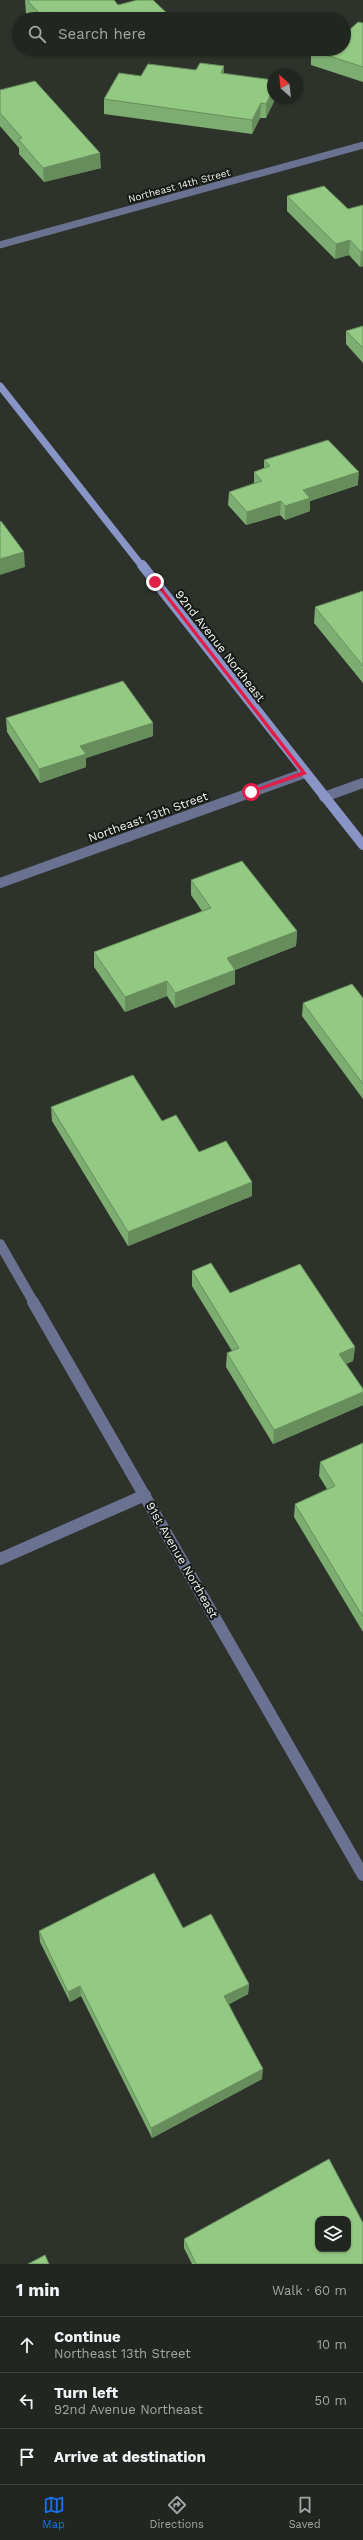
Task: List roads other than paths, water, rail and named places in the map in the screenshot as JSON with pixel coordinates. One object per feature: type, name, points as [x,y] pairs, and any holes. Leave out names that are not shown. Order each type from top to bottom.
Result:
[{"type":"main road","name":"92nd Avenue Northeast","points":[[0,386],[363,845]]},
{"type":"street","name":"Northeast 14th Street","points":[[0,245],[363,145]]},
{"type":"street","name":"Northeast 13th Street","points":[[0,882],[305,773]]},
{"type":"street","points":[[324,797],[363,783]]},
{"type":"street","name":"91st Avenue Northeast","points":[[0,1244],[363,1875]]},
{"type":"street","points":[[0,1559],[145,1495]]}]
